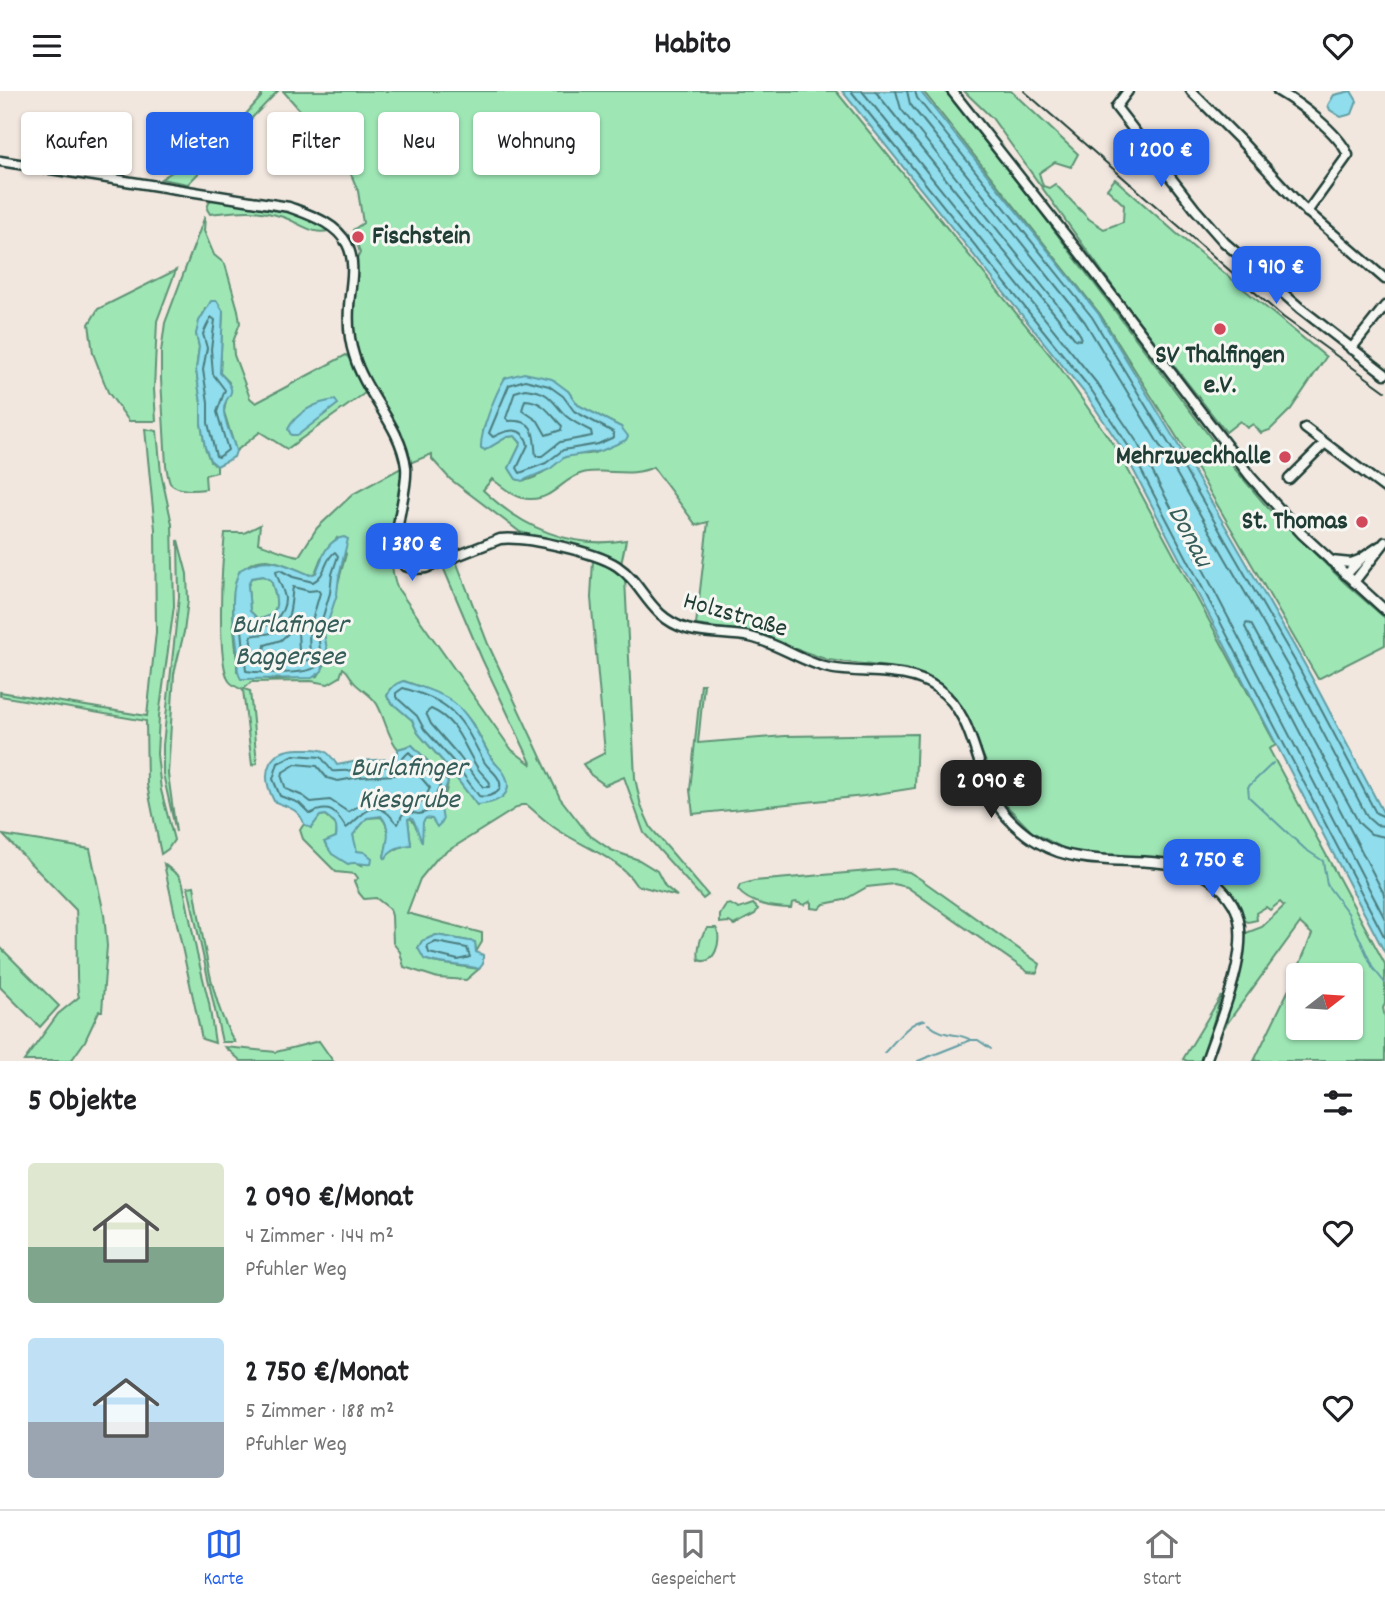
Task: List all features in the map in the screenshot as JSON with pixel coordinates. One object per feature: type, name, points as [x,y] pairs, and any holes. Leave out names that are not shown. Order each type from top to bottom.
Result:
[{"type":"street","points":[[952,91],[1079,252],[1231,454],[1283,514],[1385,610]]},
{"type":"street","points":[[1128,91],[1116,107],[1216,234],[1282,292],[1385,374]]},
{"type":"street","points":[[1191,91],[1307,212],[1385,279]]},
{"type":"street","points":[[1278,91],[1296,100],[1315,116],[1348,155],[1307,212]]},
{"type":"street","name":"Holzstraße","points":[[0,161],[289,207],[328,224],[337,232],[348,245],[352,260],[349,320],[354,355],[362,377],[400,444],[404,456],[405,482],[397,550],[405,566],[426,568],[500,539],[512,537],[530,540],[617,566],[661,616],[687,629],[751,638],[832,669],[862,670],[914,678],[944,694],[963,716],[995,800],[1018,827],[1041,845],[1071,857],[1157,863],[1194,869],[1215,882],[1235,907],[1242,928],[1242,942],[1206,1061]]},
{"type":"street","points":[[1351,349],[1385,306]]},
{"type":"street","points":[[1305,428],[1385,488]]},
{"type":"street","points":[[1289,479],[1324,444]]},
{"type":"street","points":[[1330,561],[1351,563],[1383,544]]},
{"type":"street","points":[[1354,582],[1383,544]]},
{"type":"street","points":[[1346,575],[1362,558]]},
{"type":"green space","points":[[262,91],[278,91],[253,117],[253,112],[248,112],[261,97]]},
{"type":"green space","points":[[283,91],[836,91],[1059,366],[1119,453],[1276,745],[1269,749],[1385,964],[1385,1061],[1254,1061],[1286,995],[1286,1040],[1363,1040],[1363,963],[1300,963],[1312,934],[1300,923],[1223,1029],[1246,933],[1262,927],[1284,906],[1280,902],[1270,910],[1266,907],[1256,913],[1257,920],[1248,922],[1243,919],[1222,882],[1203,868],[1181,861],[1078,856],[1032,832],[1002,801],[973,731],[951,692],[906,669],[828,660],[748,632],[696,625],[708,522],[696,525],[653,467],[637,472],[583,473],[552,493],[538,498],[520,497],[492,479],[483,490],[514,515],[548,533],[586,542],[626,540],[621,564],[609,556],[520,532],[450,479],[432,459],[432,454],[410,463],[406,449],[366,379],[352,336],[352,307],[360,253],[353,230],[363,223],[358,191],[351,175],[364,175],[364,112],[302,112]],"holes":[[[568,391],[578,405],[621,427],[603,449],[565,457],[536,477],[523,480],[516,479],[509,468],[521,443],[515,436],[507,437],[485,450],[483,430],[496,401]]]},
{"type":"green space","points":[[923,91],[945,91],[1038,209],[1229,462],[1268,508],[1385,618],[1385,645],[1318,679],[1196,468],[1100,314]]},
{"type":"green space","name":"SV Thalfingen e.V.","points":[[964,91],[1011,91],[1078,154],[1071,167],[1055,162],[1039,173],[1043,186],[1049,188],[1055,184],[1089,219],[1104,229],[1123,222],[1124,205],[1107,189],[1115,179],[1326,357],[1291,409],[1270,430],[1261,433],[1253,424],[1247,428],[1240,421],[1226,432],[1124,302],[992,118]]},
{"type":"green space","points":[[167,175],[197,175],[188,184],[161,179]]},
{"type":"green space","points":[[212,199],[288,211],[330,230],[318,232],[283,217],[263,212],[210,214],[207,209]]},
{"type":"green space","points":[[205,216],[204,231],[214,255],[225,264],[238,310],[240,323],[233,342],[234,355],[250,398],[256,403],[346,355],[351,360],[365,393],[287,449],[260,432],[236,451],[224,412],[229,382],[220,373],[223,311],[205,309],[196,334],[199,347],[196,370],[205,447],[210,461],[217,466],[217,472],[205,475],[206,489],[187,490],[170,483],[166,465],[161,352],[165,323]]},
{"type":"green space","points":[[176,270],[157,321],[154,389],[156,421],[129,421],[108,392],[93,353],[89,324],[98,309]]},
{"type":"green space","points":[[145,429],[157,431],[161,473],[172,524],[174,606],[159,716],[157,754],[161,790],[174,840],[161,854],[147,785],[146,721],[0,696],[0,692],[147,716],[156,632],[155,529]]},
{"type":"green space","points":[[401,468],[392,545],[393,575],[398,589],[512,750],[532,765],[482,659],[443,567],[456,561],[488,644],[560,798],[588,834],[611,850],[639,860],[657,871],[665,886],[677,896],[636,885],[629,875],[611,860],[558,830],[527,805],[521,805],[438,857],[420,879],[407,913],[482,933],[482,942],[476,952],[475,942],[436,935],[422,941],[418,948],[432,962],[479,969],[466,980],[438,978],[404,967],[400,952],[393,943],[390,909],[376,898],[364,899],[354,881],[358,878],[355,874],[336,872],[303,839],[300,830],[304,824],[311,828],[320,816],[325,815],[337,826],[336,837],[332,839],[353,862],[362,865],[354,846],[353,834],[367,818],[381,817],[388,831],[385,858],[397,848],[411,844],[408,820],[411,818],[416,827],[426,818],[432,819],[446,792],[448,782],[412,745],[398,749],[377,704],[343,668],[340,677],[328,684],[311,681],[251,682],[244,689],[250,691],[257,763],[252,765],[243,690],[229,681],[222,653],[225,533],[244,533],[260,525],[258,543],[299,556],[317,528],[353,494]],"holes":[[[337,538],[346,554],[324,634],[327,650],[325,664],[318,676],[273,680],[237,672],[233,605],[240,574],[250,564],[269,560],[310,575],[315,573],[321,558]],[[404,681],[437,694],[456,706],[472,723],[501,770],[477,805],[418,733],[412,720],[387,696],[390,689]]]},
{"type":"green space","points":[[178,540],[187,574],[188,600],[174,674],[168,774],[176,832],[163,774],[163,745],[179,597]]},
{"type":"green space","points":[[593,560],[614,569],[625,579],[635,778],[641,806],[651,828],[708,895],[703,899],[644,833],[624,777],[605,785],[591,775],[583,764],[605,753],[591,598]]},
{"type":"green space","points":[[263,576],[271,580],[276,605],[271,614],[258,619],[250,611],[248,586],[251,578]]},
{"type":"green space","points":[[701,684],[704,684],[698,743],[785,736],[917,734],[915,788],[693,814],[690,790]]},
{"type":"green space","points":[[3,835],[90,849],[104,914],[107,946],[102,1011],[99,1011],[85,1041],[71,1061],[24,1061],[58,1014],[79,997],[76,910]]},
{"type":"green space","points":[[164,864],[179,876],[183,884],[215,1043],[202,1039]]},
{"type":"green space","points":[[892,869],[909,872],[919,878],[1040,964],[1037,973],[1028,972],[907,887],[894,884],[867,887],[844,900],[824,904],[819,909],[811,908],[811,901],[804,905],[792,903],[791,908],[770,906],[749,899],[738,890],[740,885],[754,881]]},
{"type":"green space","points":[[194,886],[214,989],[235,1042],[222,1042],[188,887]]},
{"type":"green space","points":[[730,904],[739,909],[753,904],[758,909],[755,914],[734,925],[729,922],[720,923],[720,915],[726,905]]},
{"type":"green space","points":[[708,928],[716,928],[718,945],[713,956],[704,961],[699,960],[699,947]]},
{"type":"green space","points":[[0,947],[59,1006],[40,1027],[0,987]]},
{"type":"green space","points":[[1221,996],[1202,1061],[1183,1059]]},
{"type":"green space","points":[[319,1041],[333,1061],[241,1061],[225,1047],[276,1052]]},
{"type":"water","name":"Donau","points":[[842,91],[920,91],[1098,313],[1189,463],[1305,665],[1385,816],[1385,953],[1123,450],[1087,396]]},
{"type":"water","points":[[1351,91],[1357,101],[1352,114],[1341,117],[1330,110],[1328,105],[1334,95]]},
{"type":"water","points":[[211,301],[217,301],[223,311],[220,373],[231,391],[224,412],[236,451],[234,457],[217,466],[210,460],[205,447],[196,370],[199,347],[196,334],[199,321]]},
{"type":"water","points":[[524,373],[552,379],[568,391],[578,405],[621,427],[628,436],[626,440],[601,451],[565,457],[550,469],[522,481],[516,479],[509,468],[521,443],[515,436],[507,437],[485,450],[481,448],[481,441],[489,412],[505,378]]},
{"type":"water","points":[[335,400],[338,404],[298,435],[291,435],[288,429],[302,413],[321,403]]},
{"type":"water","name":"Burlafinger Baggersee","points":[[338,539],[348,539],[337,594],[324,634],[327,649],[322,671],[312,678],[241,679],[233,614],[234,591],[240,570],[268,561],[284,564],[310,575],[316,573],[329,546]],"holes":[[[263,576],[271,580],[276,599],[275,610],[258,619],[250,611],[248,586],[251,578]]]},
{"type":"water","points":[[403,681],[444,696],[463,711],[492,759],[505,774],[507,790],[500,799],[477,805],[418,733],[412,720],[390,701],[387,696],[390,690]]},
{"type":"water","name":"Burlafinger Kiesgrube","points":[[412,745],[448,782],[440,801],[443,821],[437,827],[432,819],[426,818],[423,822],[422,843],[414,821],[408,819],[411,845],[393,850],[386,858],[388,831],[384,821],[381,816],[367,818],[353,835],[357,851],[372,858],[371,864],[348,864],[332,854],[324,842],[336,837],[337,829],[333,822],[325,815],[320,816],[311,828],[304,824],[296,812],[274,801],[267,780],[270,763],[282,752],[292,749],[321,750],[337,765],[392,759],[398,754],[398,749]]},
{"type":"water","points":[[436,935],[475,942],[476,952],[483,955],[483,964],[479,969],[424,959],[418,948],[422,941]]},
{"type":"waterway","points":[[1273,763],[1248,787],[1249,797],[1305,849],[1323,861],[1327,885],[1348,913],[1373,968],[1385,983]]},
{"type":"waterway","points":[[884,1053],[908,1028],[925,1020]]},
{"type":"waterway","points":[[928,1024],[940,1032],[971,1040]]},
{"type":"waterway","points":[[918,1061],[971,1040],[978,1040],[991,1049]]},
{"type":"railway","points":[[1024,91],[1283,317],[1385,391]]},
{"type":"place","name":"Fischstein","points":[[358,237]]},
{"type":"place","name":"SV Thalfingen e.V.","points":[[1220,329]]},
{"type":"place","name":"Mehrzweckhalle","points":[[1285,457]]},
{"type":"place","name":"St. Thomas","points":[[1362,522]]}]
